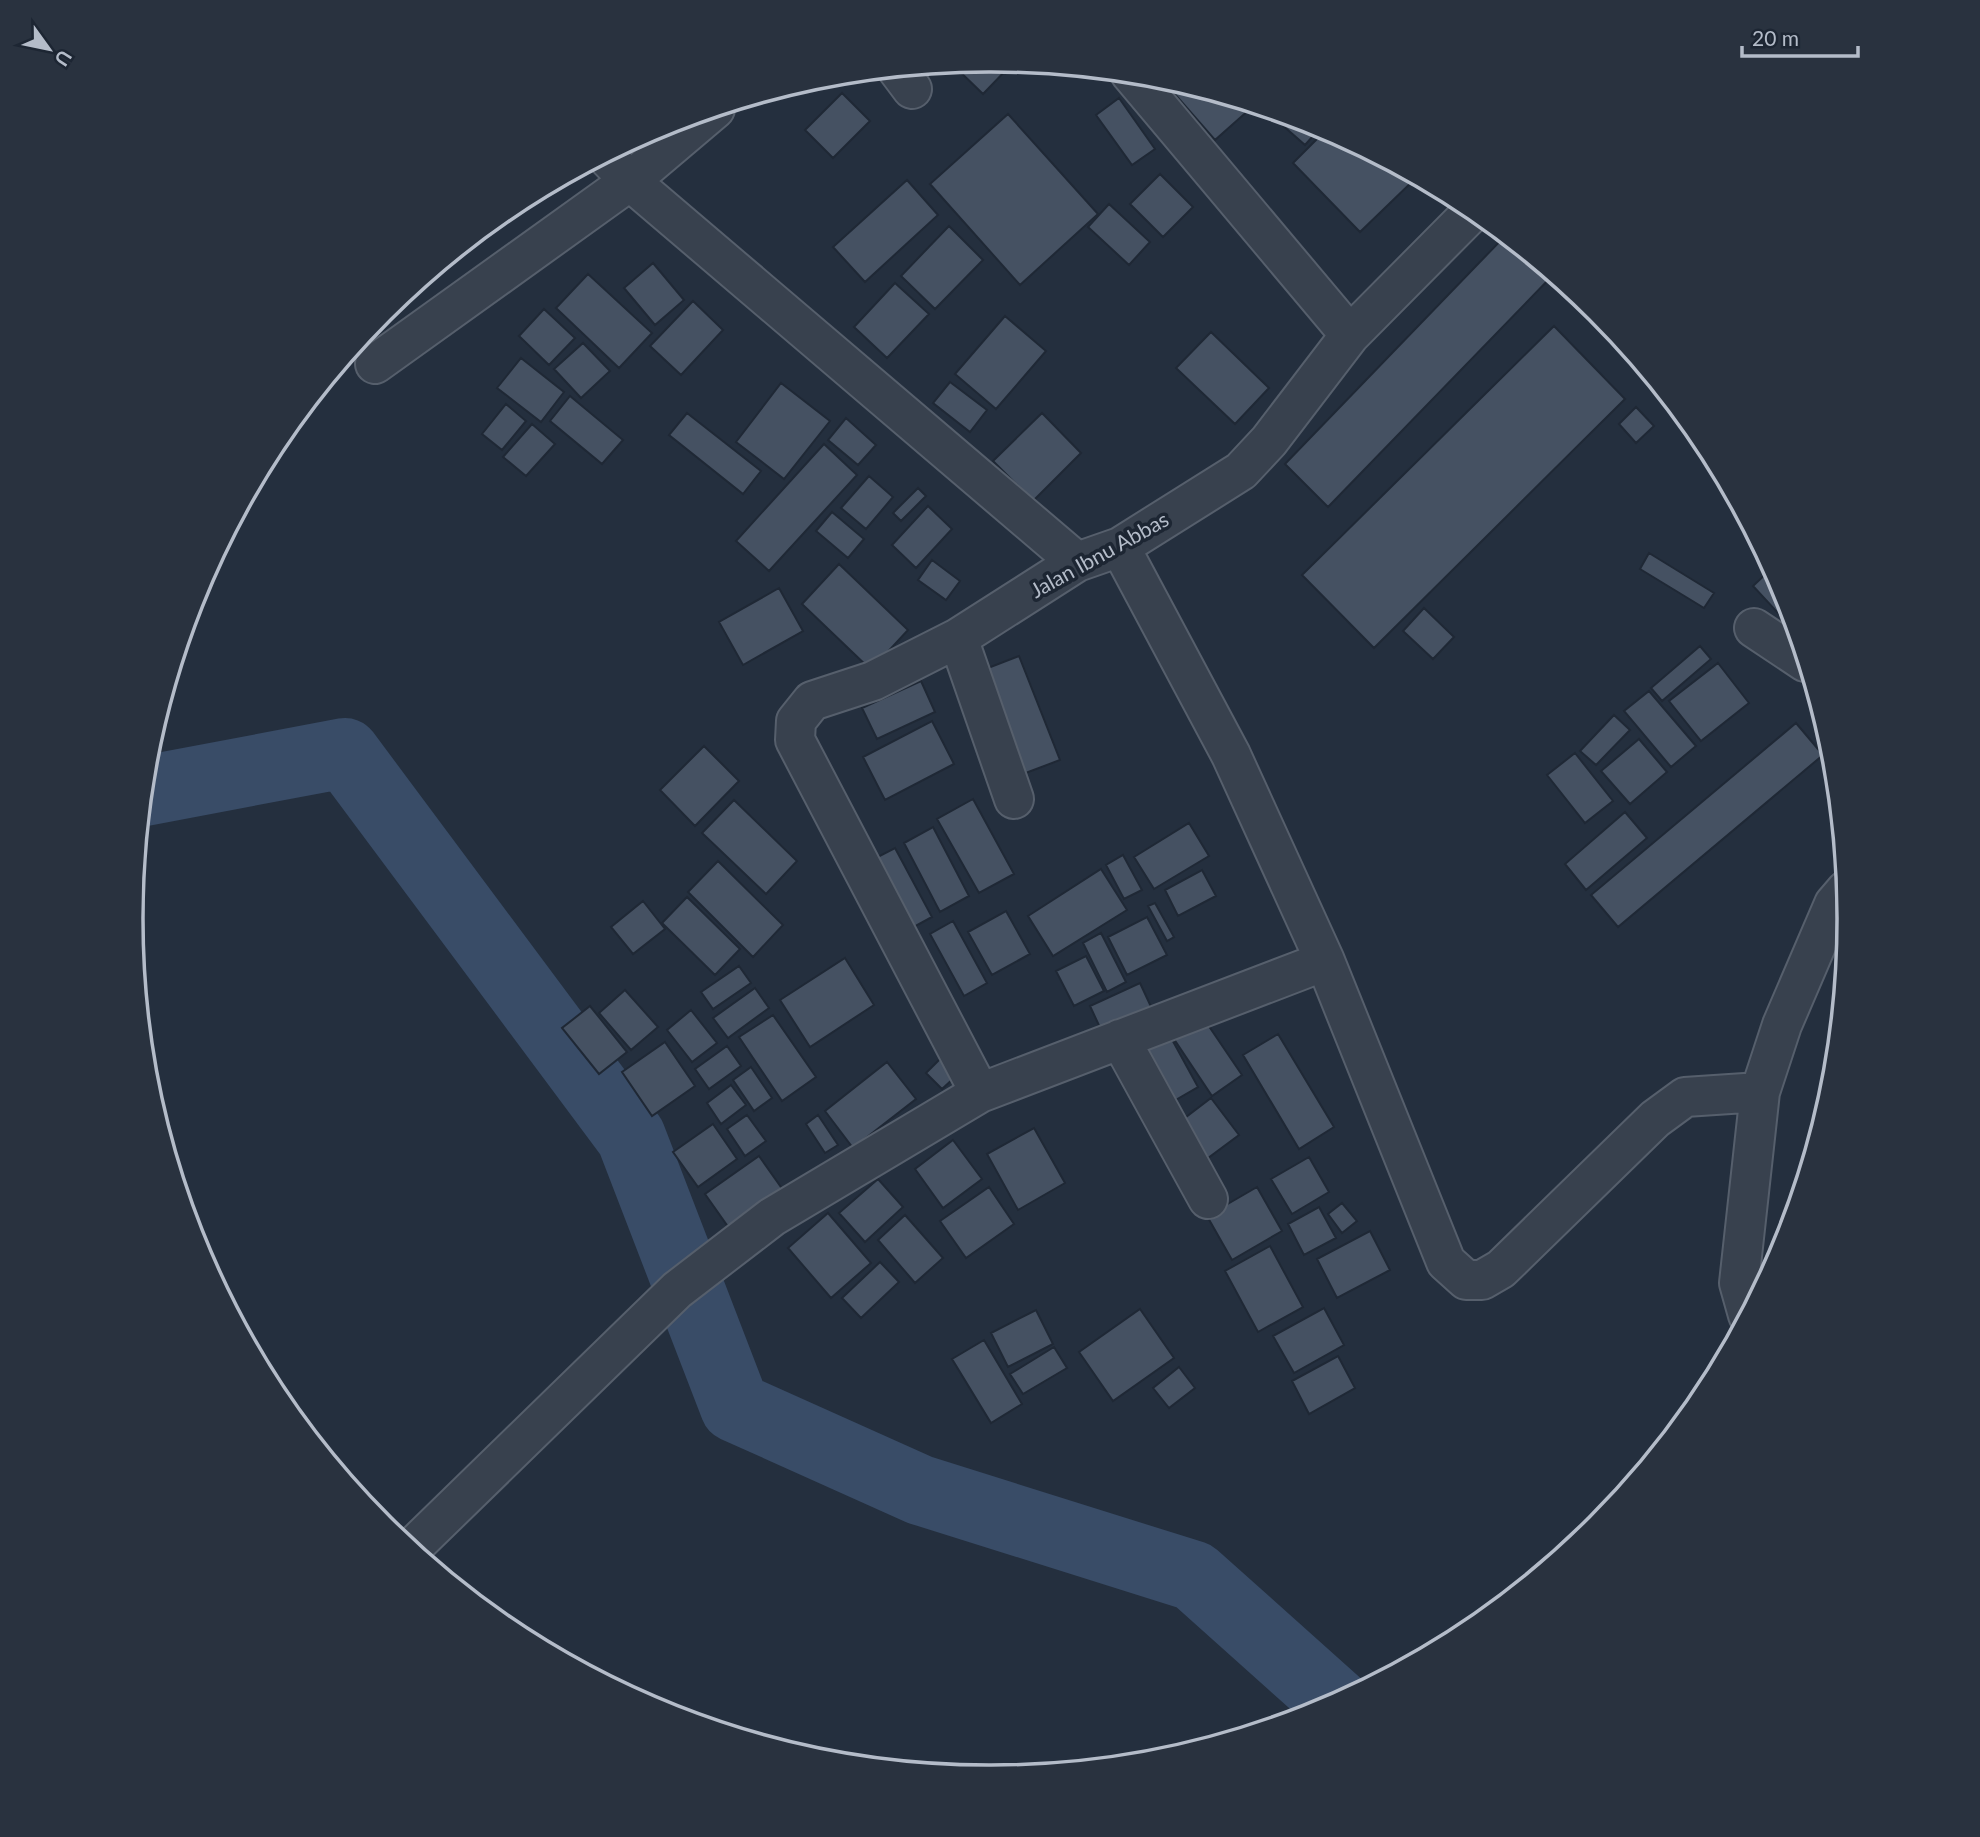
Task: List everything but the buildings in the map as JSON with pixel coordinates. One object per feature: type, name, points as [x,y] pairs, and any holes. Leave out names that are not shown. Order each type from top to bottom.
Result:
[{"type":"street","points":[[1141,86],[1350,335]]},
{"type":"street","points":[[375,364],[617,168],[677,132]]},
{"type":"street","points":[[617,168],[1077,562]]},
{"type":"street","name":"Jalan Ibnu Abbas","points":[[980,1093],[795,740],[796,721],[811,701],[873,681],[958,638],[1077,562],[1120,547],[1241,471],[1269,441],[1350,335],[1466,218]]},
{"type":"street","points":[[1120,547],[1231,755],[1325,961],[1447,1262],[1466,1280],[1482,1280],[1500,1269],[1656,1118],[1685,1097],[1760,1092]]},
{"type":"street","points":[[1754,628],[1795,655]]},
{"type":"street","points":[[958,638],[1014,799]]},
{"type":"street","points":[[1744,1302],[1739,1283],[1760,1092],[1782,1024],[1837,915]]},
{"type":"street","points":[[418,1542],[677,1290],[772,1217],[980,1093],[1325,961]]},
{"type":"street","points":[[1120,1039],[1208,1199]]},
{"type":"waterway","points":[[153,789],[345,753],[631,1137],[735,1407],[920,1490],[1194,1576],[1327,1695]]}]
